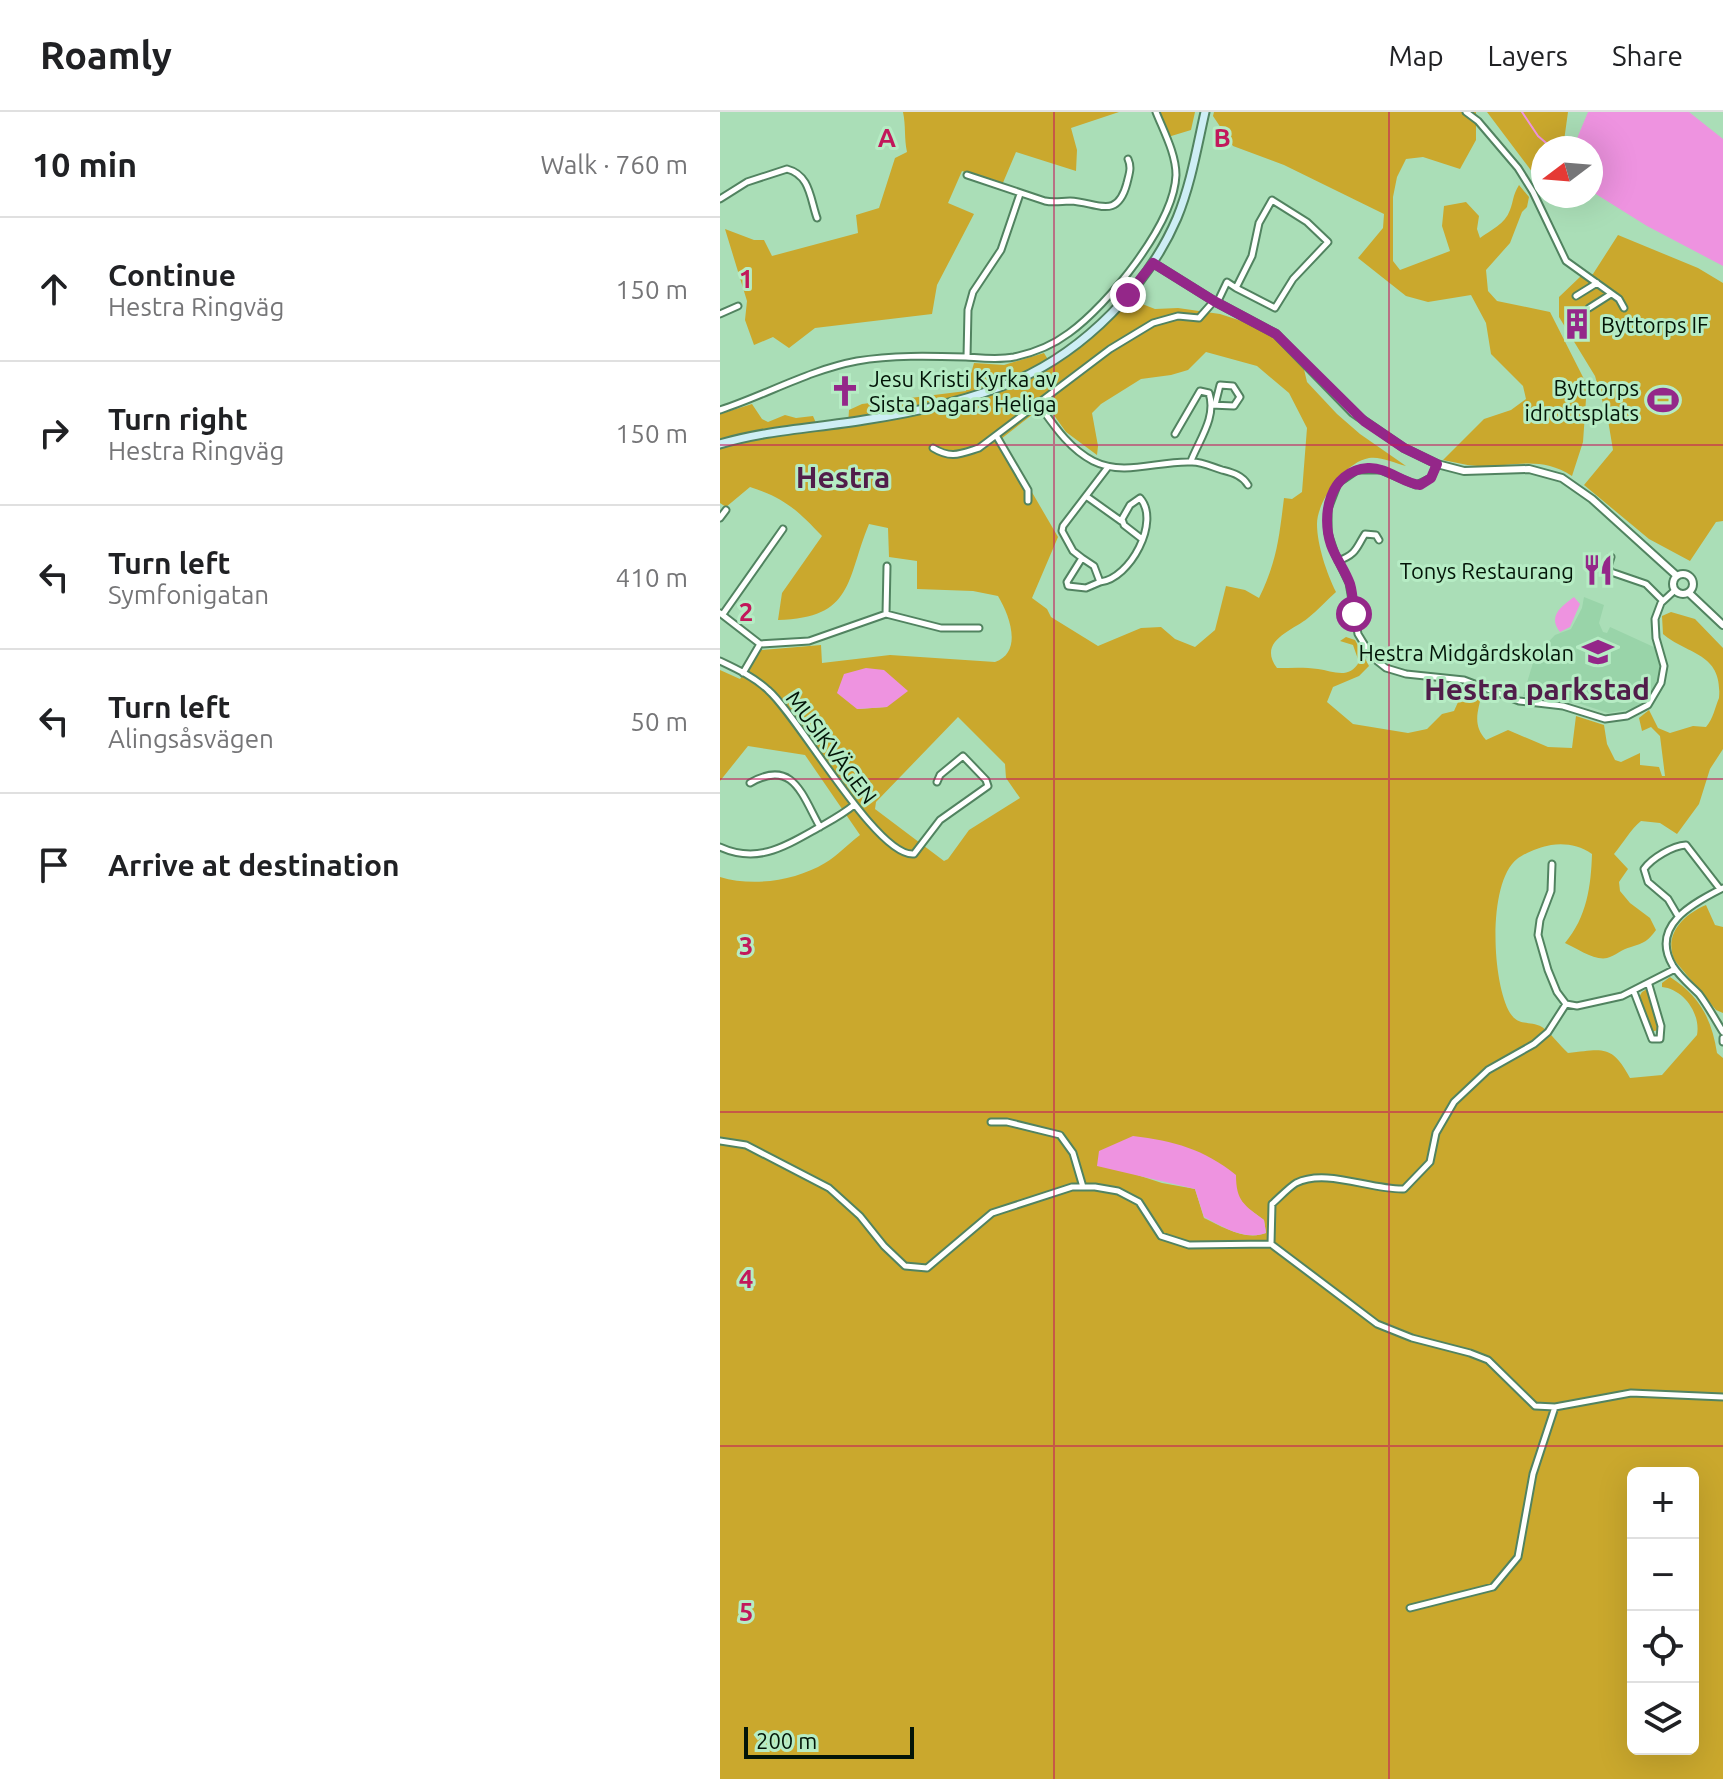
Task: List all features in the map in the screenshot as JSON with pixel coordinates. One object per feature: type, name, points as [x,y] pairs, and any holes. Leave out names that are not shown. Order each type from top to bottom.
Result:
[{"type":"main road","points":[[720,444],[756,435],[862,421],[950,404],[1021,378],[1077,343],[1106,318],[1153,263],[1178,215],[1205,112]]},
{"type":"street","points":[[720,410],[811,374],[848,363],[889,357],[1001,359],[1038,350],[1061,339],[1091,314],[1131,269],[1160,221],[1176,178],[1173,157],[1156,112]]},
{"type":"street","points":[[1466,112],[1478,121],[1518,168],[1566,261],[1611,294],[1624,308]]},
{"type":"street","points":[[967,175],[1020,194],[1096,208],[1116,204],[1123,199],[1131,167],[1128,159]]},
{"type":"street","points":[[720,199],[760,177],[792,170],[805,180],[817,218]]},
{"type":"street","points":[[967,357],[968,310],[973,292],[1001,250],[1020,194]]},
{"type":"street","points":[[933,448],[945,455],[979,448],[1110,349],[1153,323],[1168,317],[1199,318],[1216,302],[1227,282],[1236,288],[1275,308],[1293,279],[1328,242],[1307,222],[1272,200],[1259,223],[1252,256],[1236,288]]},
{"type":"street","points":[[1153,263],[1276,334],[1364,421],[1404,448],[1437,464],[1473,472],[1535,470],[1562,478],[1592,499],[1677,576]]},
{"type":"street","points":[[1576,296],[1597,283]]},
{"type":"street","points":[[1589,308],[1611,294]]},
{"type":"street","points":[[720,314],[738,306]]},
{"type":"street","points":[[1191,461],[1205,433],[1213,405],[1220,385],[1233,386],[1238,391],[1240,397],[1237,405],[1213,405]]},
{"type":"street","points":[[1175,434],[1200,391],[1209,393],[1213,405]]},
{"type":"street","points":[[1037,402],[1060,434],[1075,448],[1108,467],[1138,468],[1191,461],[1240,476],[1248,485]]},
{"type":"street","points":[[997,437],[1028,490],[1028,501]]},
{"type":"street","points":[[1437,464],[1431,478],[1420,485],[1381,470],[1367,468],[1351,473],[1338,483],[1330,499],[1327,519],[1331,543],[1351,589],[1358,634],[1372,657],[1386,668],[1406,674],[1464,680],[1519,701],[1563,706],[1605,719],[1627,716],[1648,705],[1657,692],[1664,666],[1654,624],[1663,601],[1674,591]]},
{"type":"street","points":[[1100,582],[1094,566],[1073,551],[1062,531],[1108,467]]},
{"type":"street","points":[[1086,496],[1142,539]]},
{"type":"street","points":[[1082,558],[1067,582],[1068,586],[1086,588],[1107,582],[1126,566],[1149,526],[1142,498],[1134,501],[1125,511],[1123,522]]},
{"type":"street","points":[[720,518],[726,510]]},
{"type":"street","points":[[783,529],[721,614],[760,644],[809,641],[886,614],[941,628],[979,628]]},
{"type":"street","points":[[1338,561],[1354,553],[1365,534],[1376,535],[1379,540]]},
{"type":"street","points":[[1611,557],[1608,567],[1611,572],[1646,584],[1663,601]]},
{"type":"street","points":[[886,614],[887,566]]},
{"type":"street","points":[[1674,591],[1673,582],[1677,576],[1684,574],[1692,579],[1693,586],[1689,593]]},
{"type":"street","points":[[1674,591],[1689,593],[1723,625]]},
{"type":"street","points":[[743,673],[760,644]]},
{"type":"street","name":"MUSIKVÄGEN","points":[[720,661],[768,690],[798,724],[854,805],[890,843],[905,854],[914,854],[940,820],[988,786],[963,756],[940,775],[937,782]]},
{"type":"street","points":[[750,783],[768,774],[782,774],[793,780],[820,827]]},
{"type":"street","points":[[720,847],[735,853],[779,850],[835,820],[854,805]]},
{"type":"street","points":[[1678,916],[1668,899],[1646,878],[1644,869],[1651,861],[1680,845],[1686,845],[1722,888],[1678,916],[1670,927],[1665,943],[1675,969],[1710,1009],[1723,1032]]},
{"type":"street","points":[[1552,864],[1551,891],[1538,935],[1548,970],[1566,1004],[1577,1006],[1634,992],[1675,969]]},
{"type":"street","points":[[1634,992],[1652,1039],[1660,1039],[1661,1026],[1648,985]]},
{"type":"street","points":[[1271,1244],[1272,1204],[1296,1183],[1322,1177],[1382,1189],[1404,1189],[1430,1162],[1436,1133],[1454,1102],[1488,1070],[1534,1044],[1548,1032],[1566,1004]]},
{"type":"street","points":[[991,1122],[1007,1122],[1060,1135],[1073,1153],[1083,1187]]},
{"type":"street","points":[[720,1141],[746,1145],[829,1188],[860,1216],[905,1266],[927,1268],[992,1213],[1072,1187],[1118,1191],[1139,1202],[1161,1236],[1189,1245],[1271,1244],[1377,1324],[1412,1338],[1488,1360],[1535,1406],[1555,1407],[1631,1393],[1723,1397]]},
{"type":"street","points":[[1410,1608],[1493,1587],[1518,1557],[1533,1474],[1555,1407]]},
{"type":"shaded area","points":[[903,112],[1119,112],[1071,128],[1077,150],[1076,171],[1016,152],[1002,185],[962,171],[948,203],[974,214],[937,285],[932,314],[815,328],[789,348],[773,337],[754,345],[745,320],[747,301],[725,229],[754,240],[764,240],[772,256],[858,233],[856,215],[879,208],[895,158],[907,152]]},
{"type":"shaded area","points":[[1158,112],[1195,112],[1191,130],[1168,137]]},
{"type":"shaded area","points":[[1214,112],[1476,112],[1476,140],[1460,169],[1423,157],[1406,159],[1397,177],[1393,197],[1393,261],[1400,270],[1450,251],[1442,226],[1444,206],[1466,202],[1479,216],[1477,229],[1480,238],[1505,219],[1519,185],[1529,197],[1510,243],[1486,270],[1488,291],[1497,301],[1550,312],[1587,385],[1583,442],[1572,476],[1541,464],[1482,466],[1443,460],[1484,419],[1511,410],[1526,399],[1523,386],[1491,354],[1486,323],[1471,295],[1428,302],[1406,296],[1358,258],[1383,228],[1384,214],[1284,165],[1233,146],[1213,116]]},
{"type":"shaded area","points":[[1487,112],[1568,112],[1565,136],[1531,136],[1531,170]]},
{"type":"shaded area","points":[[1588,112],[1689,112],[1723,139],[1723,266],[1603,198],[1603,136],[1578,136]]},
{"type":"shaded area","name":"Byttorps idrottsplats","points":[[1618,235],[1698,268],[1723,283],[1723,521],[1716,522],[1690,561],[1649,539],[1584,485],[1613,450],[1595,376],[1559,317],[1559,297],[1581,276],[1586,279],[1593,274]]},
{"type":"shaded area","points":[[1132,300],[1155,309],[1178,308],[1220,314],[1272,334],[1303,365],[1307,382],[1337,414],[1406,466],[1369,458],[1351,467],[1334,484],[1322,505],[1317,524],[1323,559],[1336,592],[1308,618],[1279,638],[1271,651],[1277,668],[1346,673],[1359,662],[1353,645],[1340,641],[1346,637],[1355,640],[1369,666],[1359,676],[1333,687],[1327,702],[1353,724],[1408,733],[1427,729],[1442,714],[1454,711],[1459,700],[1451,689],[1454,685],[1469,685],[1482,693],[1478,723],[1486,740],[1508,730],[1548,747],[1572,748],[1576,716],[1604,725],[1607,744],[1615,760],[1621,762],[1640,753],[1640,765],[1659,767],[1662,776],[1665,776],[1660,736],[1651,727],[1642,731],[1639,718],[1649,710],[1658,728],[1670,733],[1693,726],[1706,727],[1719,698],[1719,683],[1709,663],[1663,634],[1662,616],[1671,612],[1695,619],[1723,648],[1723,749],[1710,769],[1699,804],[1677,834],[1660,823],[1641,821],[1614,854],[1628,869],[1619,882],[1620,891],[1650,918],[1656,930],[1643,943],[1607,958],[1591,956],[1565,943],[1583,912],[1592,854],[1561,844],[1547,846],[1517,859],[1507,871],[1497,910],[1496,957],[1504,999],[1513,1017],[1542,1027],[1568,1053],[1605,1051],[1618,1059],[1630,1078],[1662,1075],[1697,1035],[1698,1027],[1693,1011],[1683,997],[1662,987],[1662,983],[1670,977],[1689,992],[1703,1010],[1717,1053],[1723,1058],[1723,1779],[720,1779],[720,877],[760,882],[801,874],[829,860],[860,835],[805,755],[748,746],[720,781],[720,670],[740,679],[761,650],[821,645],[822,663],[890,655],[995,662],[1009,650],[1012,633],[1007,613],[998,596],[973,591],[917,589],[917,561],[889,557],[888,528],[869,524],[850,578],[834,604],[803,618],[778,620],[782,593],[822,536],[790,506],[750,487],[726,507],[720,503],[720,414],[752,404],[762,419],[768,422],[785,415],[796,418],[813,416],[819,430],[848,426],[849,410],[862,404],[966,391],[974,363],[1004,365],[1044,353],[1052,366],[1101,329]],"holes":[[[1206,352],[1257,366],[1289,393],[1307,428],[1302,492],[1292,499],[1284,498],[1274,561],[1259,598],[1245,590],[1226,586],[1215,630],[1195,647],[1175,639],[1161,627],[1141,628],[1098,646],[1051,617],[1047,609],[1032,598],[1058,537],[1001,439],[1046,404],[1066,432],[1097,455],[1092,413],[1101,404],[1141,379],[1188,370]],[[838,693],[887,707],[858,709]],[[958,717],[1005,764],[1006,778],[1020,798],[969,830],[944,861],[875,809],[876,802]],[[1125,1171],[1236,1194],[1246,1207],[1264,1220],[1266,1233],[1250,1235],[1226,1229],[1204,1218],[1195,1189],[1162,1183]]]},
{"type":"shaded area","points":[[1574,597],[1580,604],[1570,627],[1560,632],[1556,626],[1556,616]]},
{"type":"shaded area","name":"Hestra Midgårdskolan","points":[[1584,597],[1604,605],[1599,623],[1603,632],[1607,633],[1610,627],[1656,648],[1661,666],[1657,686],[1648,699],[1632,709],[1608,713],[1581,704],[1523,696],[1535,656],[1555,635],[1571,629]]},
{"type":"shaded area","points":[[866,668],[884,670],[908,691],[887,707],[857,709],[837,693],[844,674]]},
{"type":"shaded area","points":[[1706,905],[1715,925],[1723,927],[1723,1013],[1716,1010],[1675,961],[1672,952],[1671,943],[1677,927],[1689,914]]},
{"type":"shaded area","points":[[1647,989],[1658,1030],[1651,1032],[1638,999]]},
{"type":"shaded area","points":[[1133,1136],[1188,1148],[1224,1166],[1236,1175],[1240,1197],[1264,1220],[1266,1233],[1242,1234],[1204,1217],[1195,1189],[1097,1166],[1099,1151]]},
{"type":"waterway","points":[[1522,112],[1538,136]]},
{"type":"place","name":"Byttorps IF","points":[[1577,324]]},
{"type":"place","name":"Jesu Kristi Kyrka av Sista Dagars Heliga","points":[[845,391]]},
{"type":"place","name":"Byttorps idrottsplats","points":[[1663,400]]},
{"type":"place","name":"Tonys Restaurang","points":[[1598,570]]},
{"type":"place","name":"Hestra Midgårdskolan","points":[[1598,652]]},
{"type":"district","name":"Hestra","points":[[843,477]]},
{"type":"district","name":"Hestra parkstad","points":[[1537,689]]},
{"type":"route","points":[[1128,295],[1153,263],[1214,301],[1276,334],[1364,421],[1404,448],[1437,464],[1431,478],[1420,485],[1375,468],[1367,468],[1348,475],[1334,490],[1328,509],[1328,533],[1349,583],[1354,614]]}]
